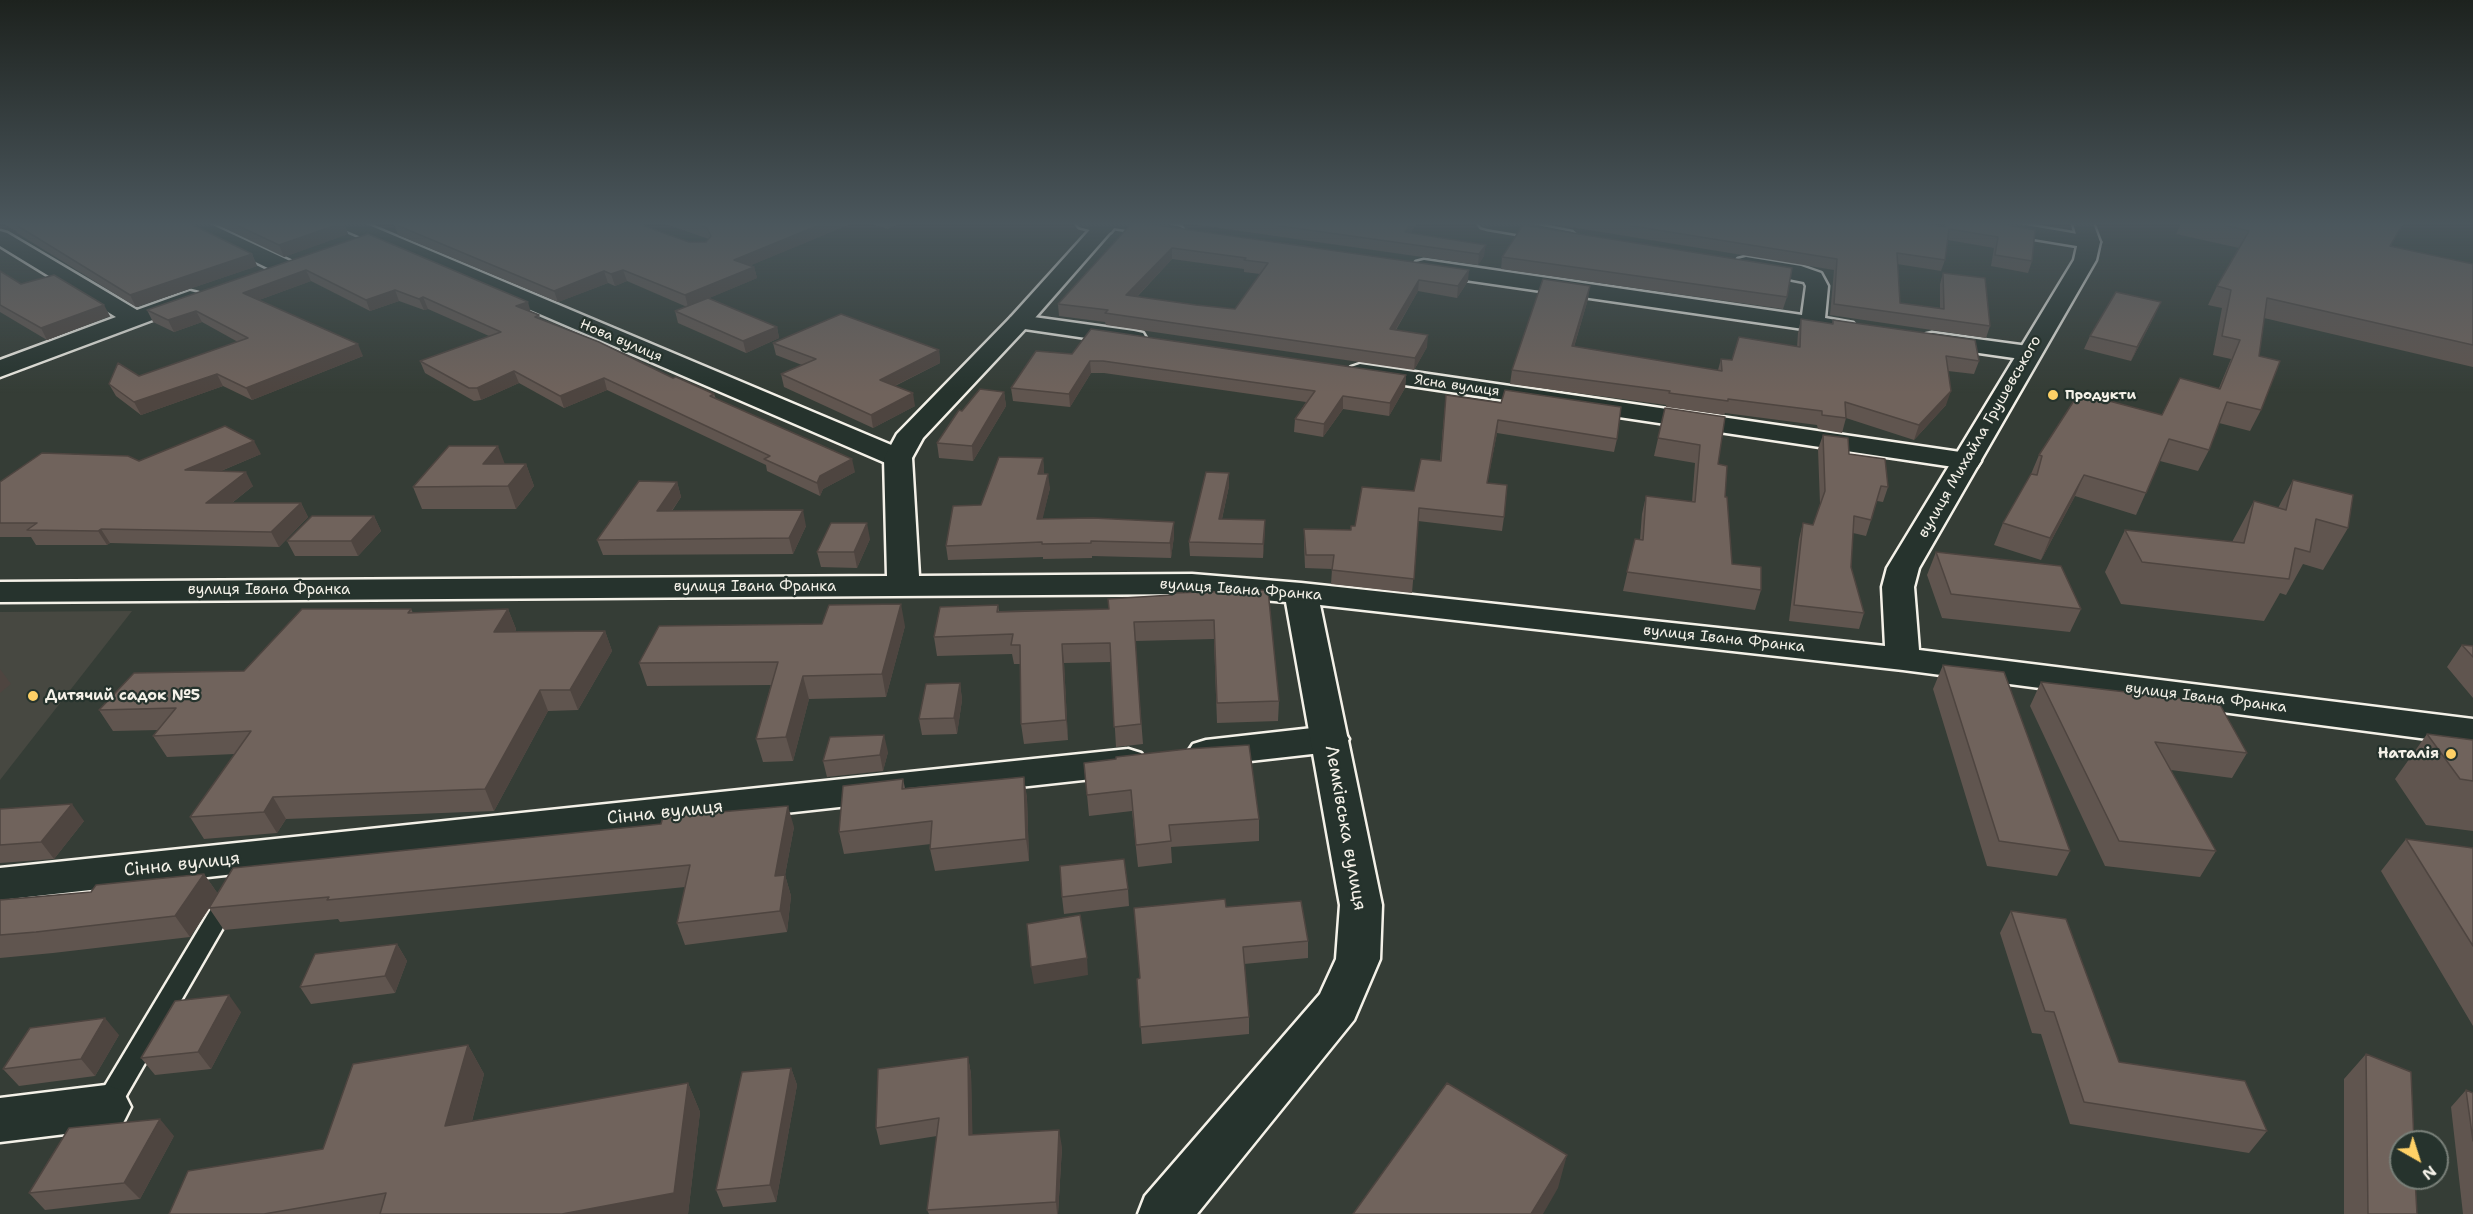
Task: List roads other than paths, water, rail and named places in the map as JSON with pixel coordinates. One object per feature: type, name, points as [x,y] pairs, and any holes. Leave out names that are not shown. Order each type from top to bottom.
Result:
[{"type":"street","points":[[71,280],[134,318]]},
{"type":"street","name":"Нова вулиця","points":[[479,280],[898,458]]},
{"type":"street","points":[[903,586],[898,458],[911,434],[1019,322],[1056,280]]},
{"type":"street","points":[[1511,280],[1870,331]]},
{"type":"street","points":[[1814,280],[1817,286],[1814,323]]},
{"type":"street","name":"вулиця Михайла Грушевського","points":[[1903,659],[1898,611],[1899,579],[2028,353],[2073,280]]},
{"type":"street","points":[[0,369],[208,292]]},
{"type":"street","points":[[1019,322],[1161,343]]},
{"type":"street","points":[[1915,337],[2028,353]]},
{"type":"street","name":"Ясна вулиця","points":[[1339,369],[1967,461]]},
{"type":"street","name":"вулиця Івана Франка","points":[[0,592],[1191,584],[1301,593],[1903,659],[2473,732]]},
{"type":"street","name":"Лемківська вулиця","points":[[1164,1214],[1338,1006],[1358,959],[1361,904],[1301,593]]},
{"type":"street","name":"Сінна вулиця","points":[[0,885],[1330,740]]},
{"type":"street","points":[[0,1120],[106,1107]]},
{"type":"lane","points":[[106,1107],[253,858]]},
{"type":"place","name":"Продукти","points":[[2053,395]]},
{"type":"place","name":"Дитячий садок №5","points":[[33,696]]},
{"type":"place","name":"Наталiя","points":[[2451,754]]}]
